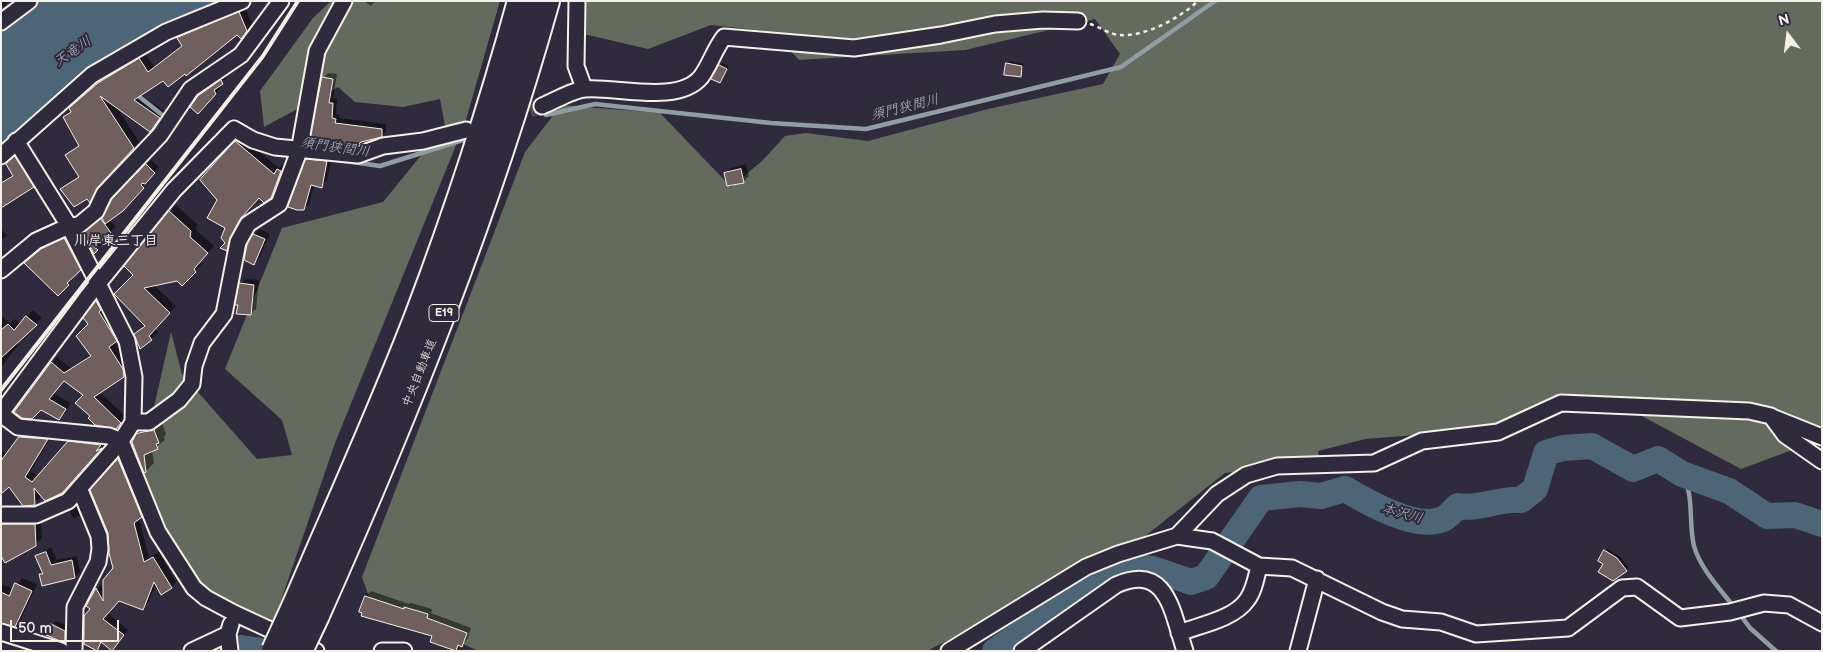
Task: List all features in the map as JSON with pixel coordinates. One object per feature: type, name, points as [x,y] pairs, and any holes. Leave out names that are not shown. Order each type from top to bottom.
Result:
[{"type":"highway","name":"中央自動車道","points":[[299,651],[306,611],[466,184],[499,80],[521,1]]},
{"type":"highway","name":"中央自動車道","points":[[275,651],[306,611],[381,470],[441,321],[492,182],[546,1]]},
{"type":"street","points":[[1,22],[29,1]]},
{"type":"street","points":[[1,156],[16,140],[92,75],[166,32],[242,1]]},
{"type":"street","points":[[1,270],[36,241],[69,226],[79,225],[96,211],[104,194],[160,135],[191,89],[241,56],[280,1]]},
{"type":"street","points":[[577,1],[576,66],[584,88]]},
{"type":"street","points":[[133,422],[149,422],[179,400],[192,384],[194,366],[202,343],[224,314],[238,242],[248,224],[279,204],[299,151],[316,51],[341,2]]},
{"type":"street","points":[[542,106],[584,88],[641,92],[684,90],[701,78],[716,47],[724,38],[854,48],[941,35],[994,24],[1043,20],[1078,21]]},
{"type":"street","points":[[316,651],[234,614],[206,598],[194,588],[158,532],[121,441],[109,436],[82,432],[63,430],[37,431],[18,427],[1,414],[98,284],[174,190],[234,129],[260,142],[299,151],[358,155],[383,146],[422,141],[466,130]]},
{"type":"street","points":[[1,515],[36,515],[68,501],[80,490],[121,441],[133,422],[134,377],[126,341],[69,226],[16,140]]},
{"type":"street","points":[[1177,536],[1217,494],[1246,475],[1276,466],[1374,463],[1422,440],[1498,432],[1561,404],[1749,410],[1771,416],[1822,437]]},
{"type":"street","points":[[1771,416],[1785,435],[1822,461]]},
{"type":"street","points":[[74,651],[75,607],[98,562],[100,549],[99,536],[80,490]]},
{"type":"street","points":[[949,651],[1086,567],[1118,554],[1177,536],[1212,542],[1259,566],[1292,568],[1395,617],[1441,622],[1476,634],[1568,628],[1622,588],[1636,587],[1680,618],[1730,612],[1764,602],[1789,605],[1822,623]]},
{"type":"street","points":[[1179,633],[1237,610],[1247,601],[1259,566]]},
{"type":"street","points":[[1024,650],[1116,585],[1130,579],[1142,578],[1151,580],[1165,594],[1185,651]]},
{"type":"street","points":[[1298,651],[1317,579]]},
{"type":"street","points":[[192,651],[229,643],[234,614]]},
{"type":"street","points":[[1,632],[61,651]]},
{"type":"street","points":[[382,651],[404,651]]},
{"type":"path","points":[[1078,21],[1118,36],[1136,34],[1156,27],[1190,8],[1198,1]]},
{"type":"green space","points":[[331,1],[500,1],[465,123],[335,443],[273,624],[197,584],[138,478],[171,332],[182,374],[257,459],[292,455],[282,420],[225,369],[282,228],[383,202],[445,126],[440,99],[403,107],[355,102],[338,87],[264,127],[260,91],[313,18]]},
{"type":"green space","points":[[581,1],[1822,1],[1822,444],[1811,443],[1741,469],[1623,406],[1525,410],[1493,429],[1365,439],[1318,451],[1320,462],[1225,473],[1144,537],[1109,558],[927,651],[478,651],[370,599],[362,577],[525,152],[561,105],[660,113],[731,187],[762,161],[785,136],[806,133],[868,141],[988,109],[1103,84],[1120,54],[1095,19],[965,50],[799,60],[774,32],[711,25],[648,49],[584,34]]},
{"type":"water","name":"天竜川","points":[[37,1],[218,1],[91,65],[1,145],[1,32]]},
{"type":"building","points":[[239,12],[247,31],[241,39],[237,35],[186,76],[185,74],[168,87],[163,81],[134,100],[160,118],[150,132],[100,96],[134,148],[97,188],[90,203],[87,199],[74,207],[60,189],[79,177],[65,155],[79,146],[63,117],[71,112],[69,108],[98,83],[139,58],[148,72],[182,46],[177,38]]},
{"type":"building","points":[[1006,63],[1022,66],[1021,77],[1004,75]]},
{"type":"building","points":[[719,65],[727,69],[720,83],[711,79]]},
{"type":"building","points":[[322,77],[333,79],[329,103],[333,103],[332,118],[336,119],[335,123],[382,129],[382,137],[361,142],[358,145],[310,141]]},
{"type":"building","points":[[221,80],[223,84],[214,90],[216,94],[198,114],[190,107],[198,96]]},
{"type":"building","points":[[235,141],[274,174],[277,169],[281,171],[271,198],[264,203],[259,198],[240,219],[230,238],[227,251],[220,248],[225,243],[221,238],[225,228],[207,218],[217,200],[200,180]]},
{"type":"building","points":[[15,156],[34,187],[1,208],[1,183],[13,176],[6,164]]},
{"type":"building","points":[[306,159],[327,161],[322,188],[311,185],[304,210],[297,210],[288,207]]},
{"type":"building","points":[[146,164],[155,173],[145,184],[142,183],[141,185],[144,188],[123,211],[105,224],[102,218],[112,199]]},
{"type":"building","points":[[741,169],[744,183],[727,186],[724,173]]},
{"type":"building","points":[[169,211],[191,231],[190,237],[208,253],[194,269],[196,272],[182,286],[177,281],[144,288],[170,313],[149,336],[152,340],[140,349],[134,334],[145,326],[114,294],[133,275],[124,266]]},
{"type":"building","points":[[101,219],[111,233],[94,247],[98,250],[94,254],[83,233]]},
{"type":"building","points":[[253,234],[265,239],[254,265],[244,260],[247,245]]},
{"type":"building","points":[[64,238],[81,270],[67,283],[69,285],[58,296],[24,263],[41,249]]},
{"type":"building","points":[[239,283],[254,285],[251,315],[236,314],[238,305],[235,305]]},
{"type":"building","points":[[96,301],[101,310],[99,312],[117,341],[109,347],[123,369],[124,377],[94,397],[121,423],[116,429],[95,425],[88,418],[90,416],[75,403],[83,395],[64,381],[49,399],[66,409],[59,420],[41,410],[32,419],[22,418],[14,412],[51,362],[64,373],[91,356],[76,336],[88,324],[83,318]]},
{"type":"building","points":[[26,316],[37,325],[1,358],[1,330],[8,324],[14,330]]},
{"type":"building","points":[[154,430],[159,443],[156,444],[158,449],[144,455],[146,472],[144,473],[132,442],[136,434]]},
{"type":"building","points":[[19,437],[48,439],[25,477],[32,482],[68,441],[101,445],[96,451],[102,448],[62,493],[45,501],[34,488],[35,505],[23,506],[9,487],[1,494],[1,461]]},
{"type":"building","points":[[118,459],[142,517],[134,523],[144,562],[153,557],[172,588],[161,595],[154,582],[143,610],[119,601],[103,619],[124,635],[112,651],[101,642],[97,651],[84,644],[84,616],[90,609],[86,606],[96,588],[103,601],[103,580],[113,568],[109,553],[108,533],[90,490]]},
{"type":"building","points":[[1,524],[35,524],[36,546],[5,563],[1,556]]},
{"type":"building","points":[[1604,550],[1617,558],[1627,571],[1613,581],[1598,572],[1603,564],[1598,561]]},
{"type":"building","points":[[46,552],[51,565],[72,560],[75,578],[42,586],[39,574],[43,574],[35,556]]},
{"type":"building","points":[[15,583],[32,591],[15,627],[1,623],[1,592],[9,596]]},
{"type":"building","points":[[365,596],[404,609],[404,607],[428,614],[427,618],[467,633],[462,647],[458,645],[456,651],[430,642],[432,636],[361,616],[362,613],[359,612]]},
{"type":"building","points":[[51,624],[65,631],[65,643],[46,635]]},
{"type":"waterway","name":"須門狭間川","points":[[546,115],[595,104],[771,123],[866,129],[1121,67],[1215,1]]},
{"type":"waterway","name":"須門狭間川","points":[[136,94],[166,118]]},
{"type":"waterway","name":"須門狭間川","points":[[339,160],[380,166],[463,140]]},
{"type":"waterway","name":"本沢川","points":[[995,651],[1109,573],[1132,567],[1153,569],[1191,582],[1206,577],[1261,498],[1300,494],[1321,496],[1345,489],[1392,513],[1406,518],[1432,522],[1445,518],[1458,506],[1466,507],[1521,500],[1535,489],[1546,453],[1563,448],[1592,446],[1633,469],[1658,459],[1682,474],[1729,491],[1767,516],[1795,515],[1822,524]]},
{"type":"waterway","points":[[1682,474],[1689,491],[1692,537],[1697,554],[1711,578],[1734,607]]},
{"type":"waterway","points":[[1739,613],[1750,628],[1776,651]]},
{"type":"waterway","name":"本沢川","points":[[217,651],[241,648],[262,651]]},
{"type":"tunnel","points":[[508,117],[542,106]]},
{"type":"railway","points":[[1,390],[263,56],[298,1]]},
{"type":"district","name":"川岸東三丁目","points":[[116,241]]}]
